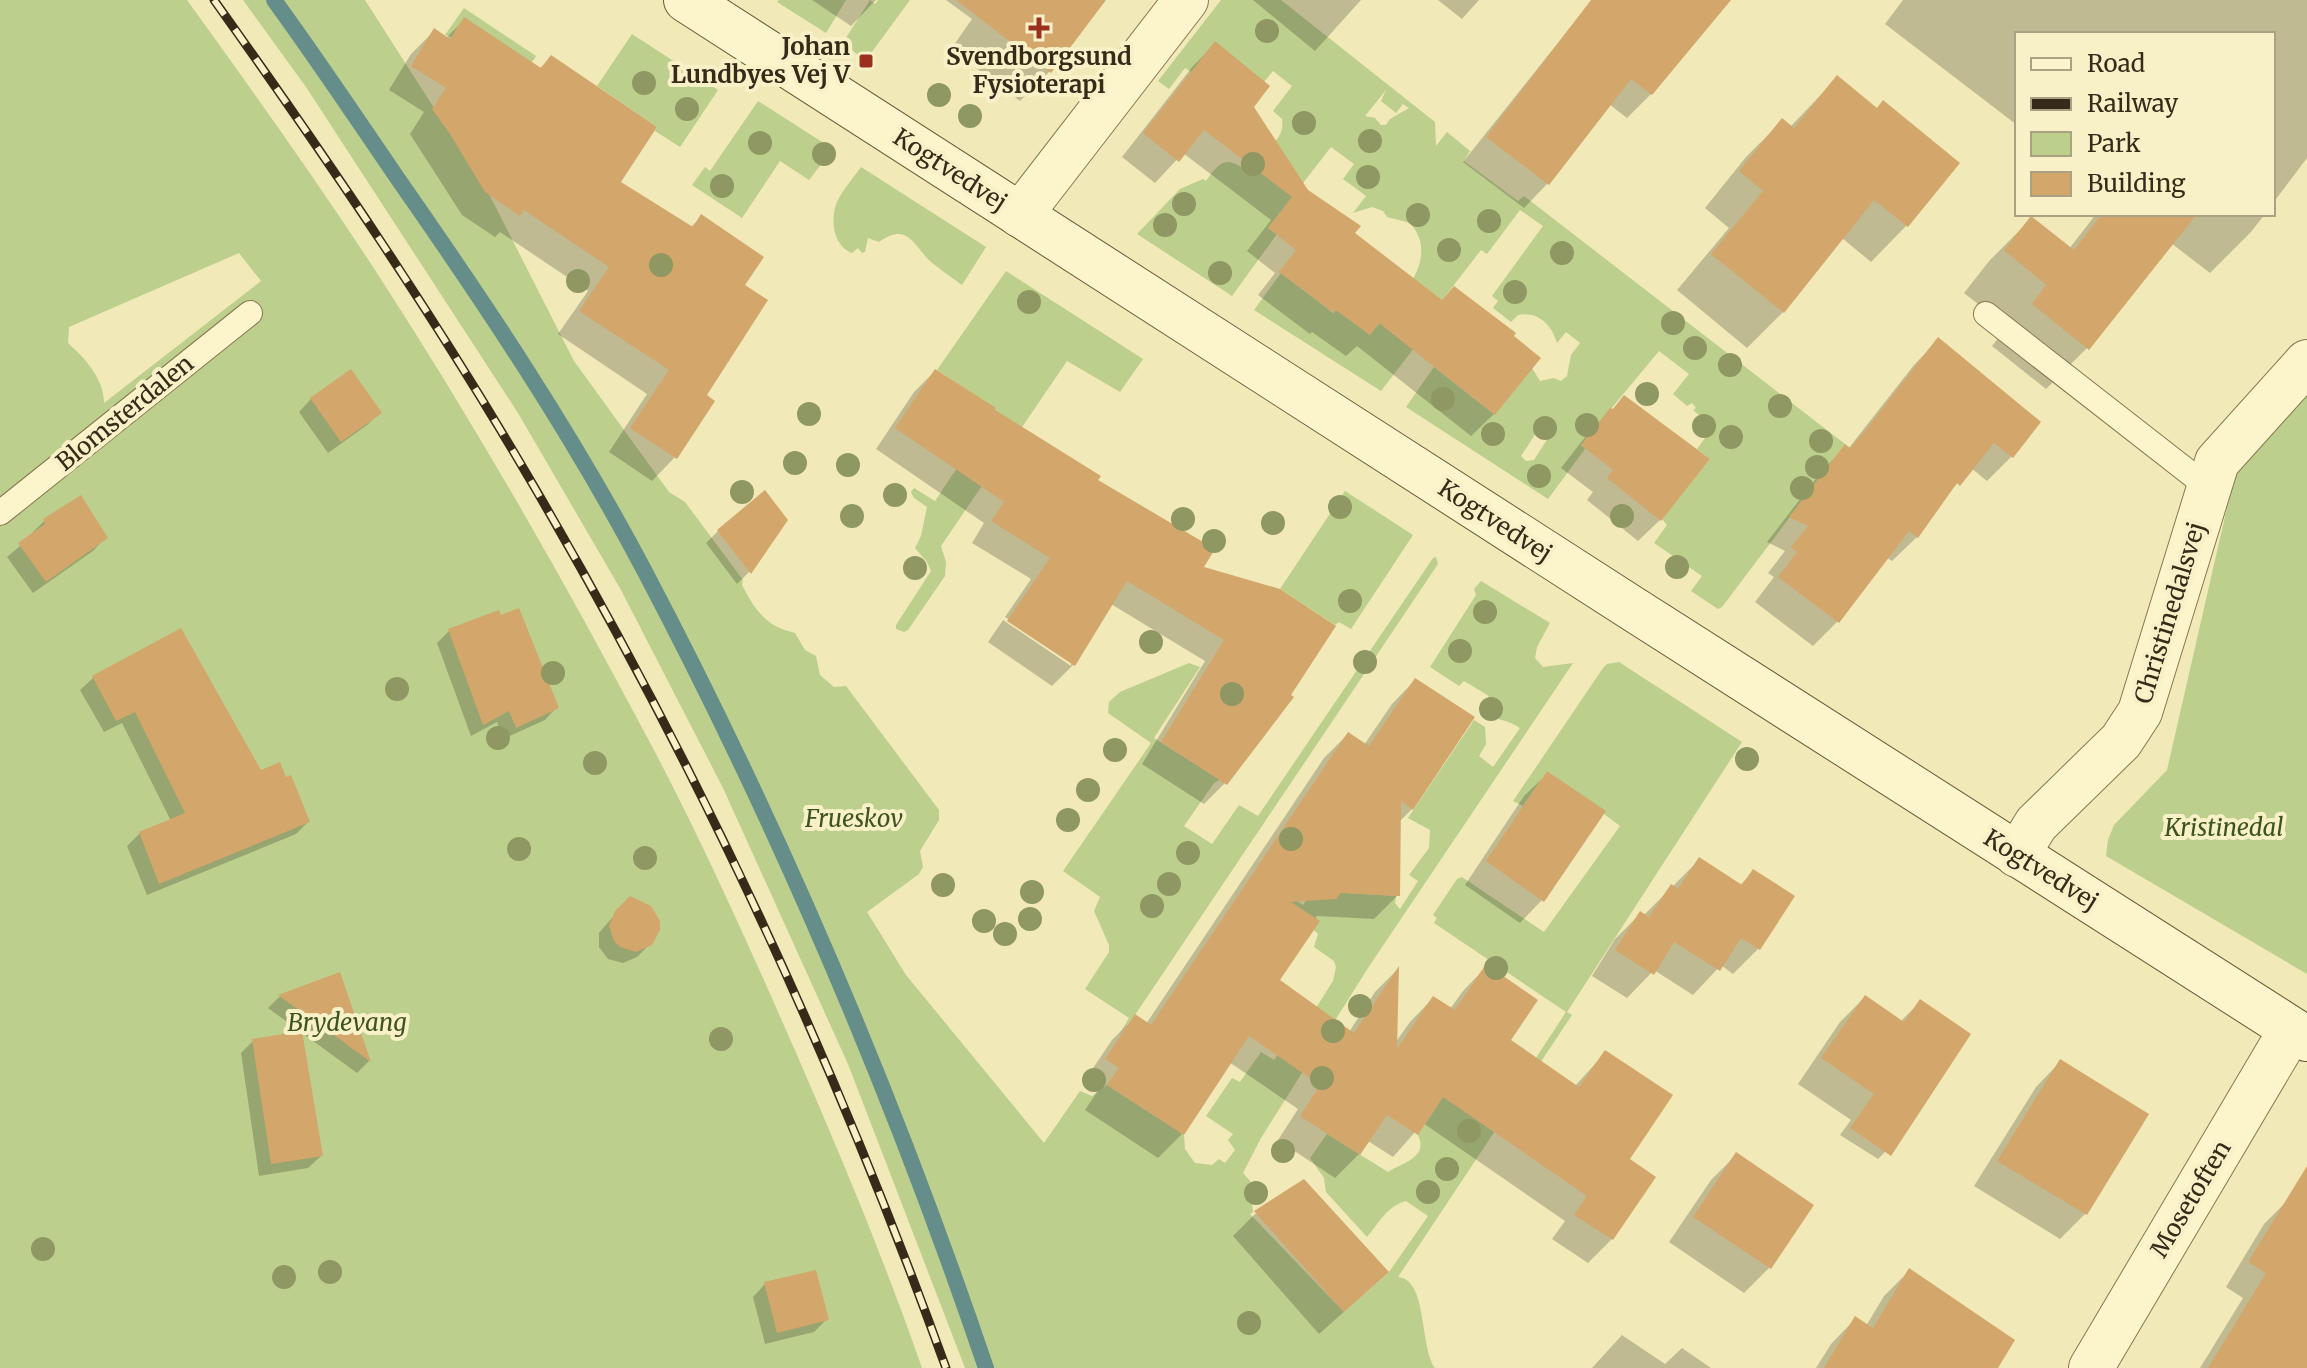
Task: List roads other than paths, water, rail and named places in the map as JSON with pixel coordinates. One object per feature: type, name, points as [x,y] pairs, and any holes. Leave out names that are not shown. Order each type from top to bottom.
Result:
[{"type":"street","name":"Kogtvedvej","points":[[686,0],[2299,1034]]},
{"type":"street","points":[[1020,215],[1186,0]]},
{"type":"street","name":"Christinedalsvej","points":[[2017,855],[2036,824],[2121,741],[2140,712],[2217,462],[2307,362]]},
{"type":"street","name":"Mosetoften","points":[[2091,1368],[2299,1034]]},
{"type":"lane","name":"Blomsterdalen","points":[[0,513],[250,313]]},
{"type":"lane","points":[[1986,314],[2209,488]]},
{"type":"waterway","points":[[274,0],[526,370],[587,468],[643,568],[740,762],[830,961],[912,1163],[986,1368]]},
{"type":"railway","points":[[214,0],[338,178],[457,360],[532,483],[651,697],[810,1027],[858,1140],[946,1368]]},
{"type":"place","name":"Svendborgsund Fysioterapi","points":[[1039,28]]},
{"type":"place","name":"Johan Lundbyes Vej V","points":[[866,61]]},
{"type":"park label","name":"Frueskov","points":[[854,819]]},
{"type":"park label","name":"Kristinedal","points":[[2224,828]]},
{"type":"park label","name":"Brydevang","points":[[347,1023]]}]
